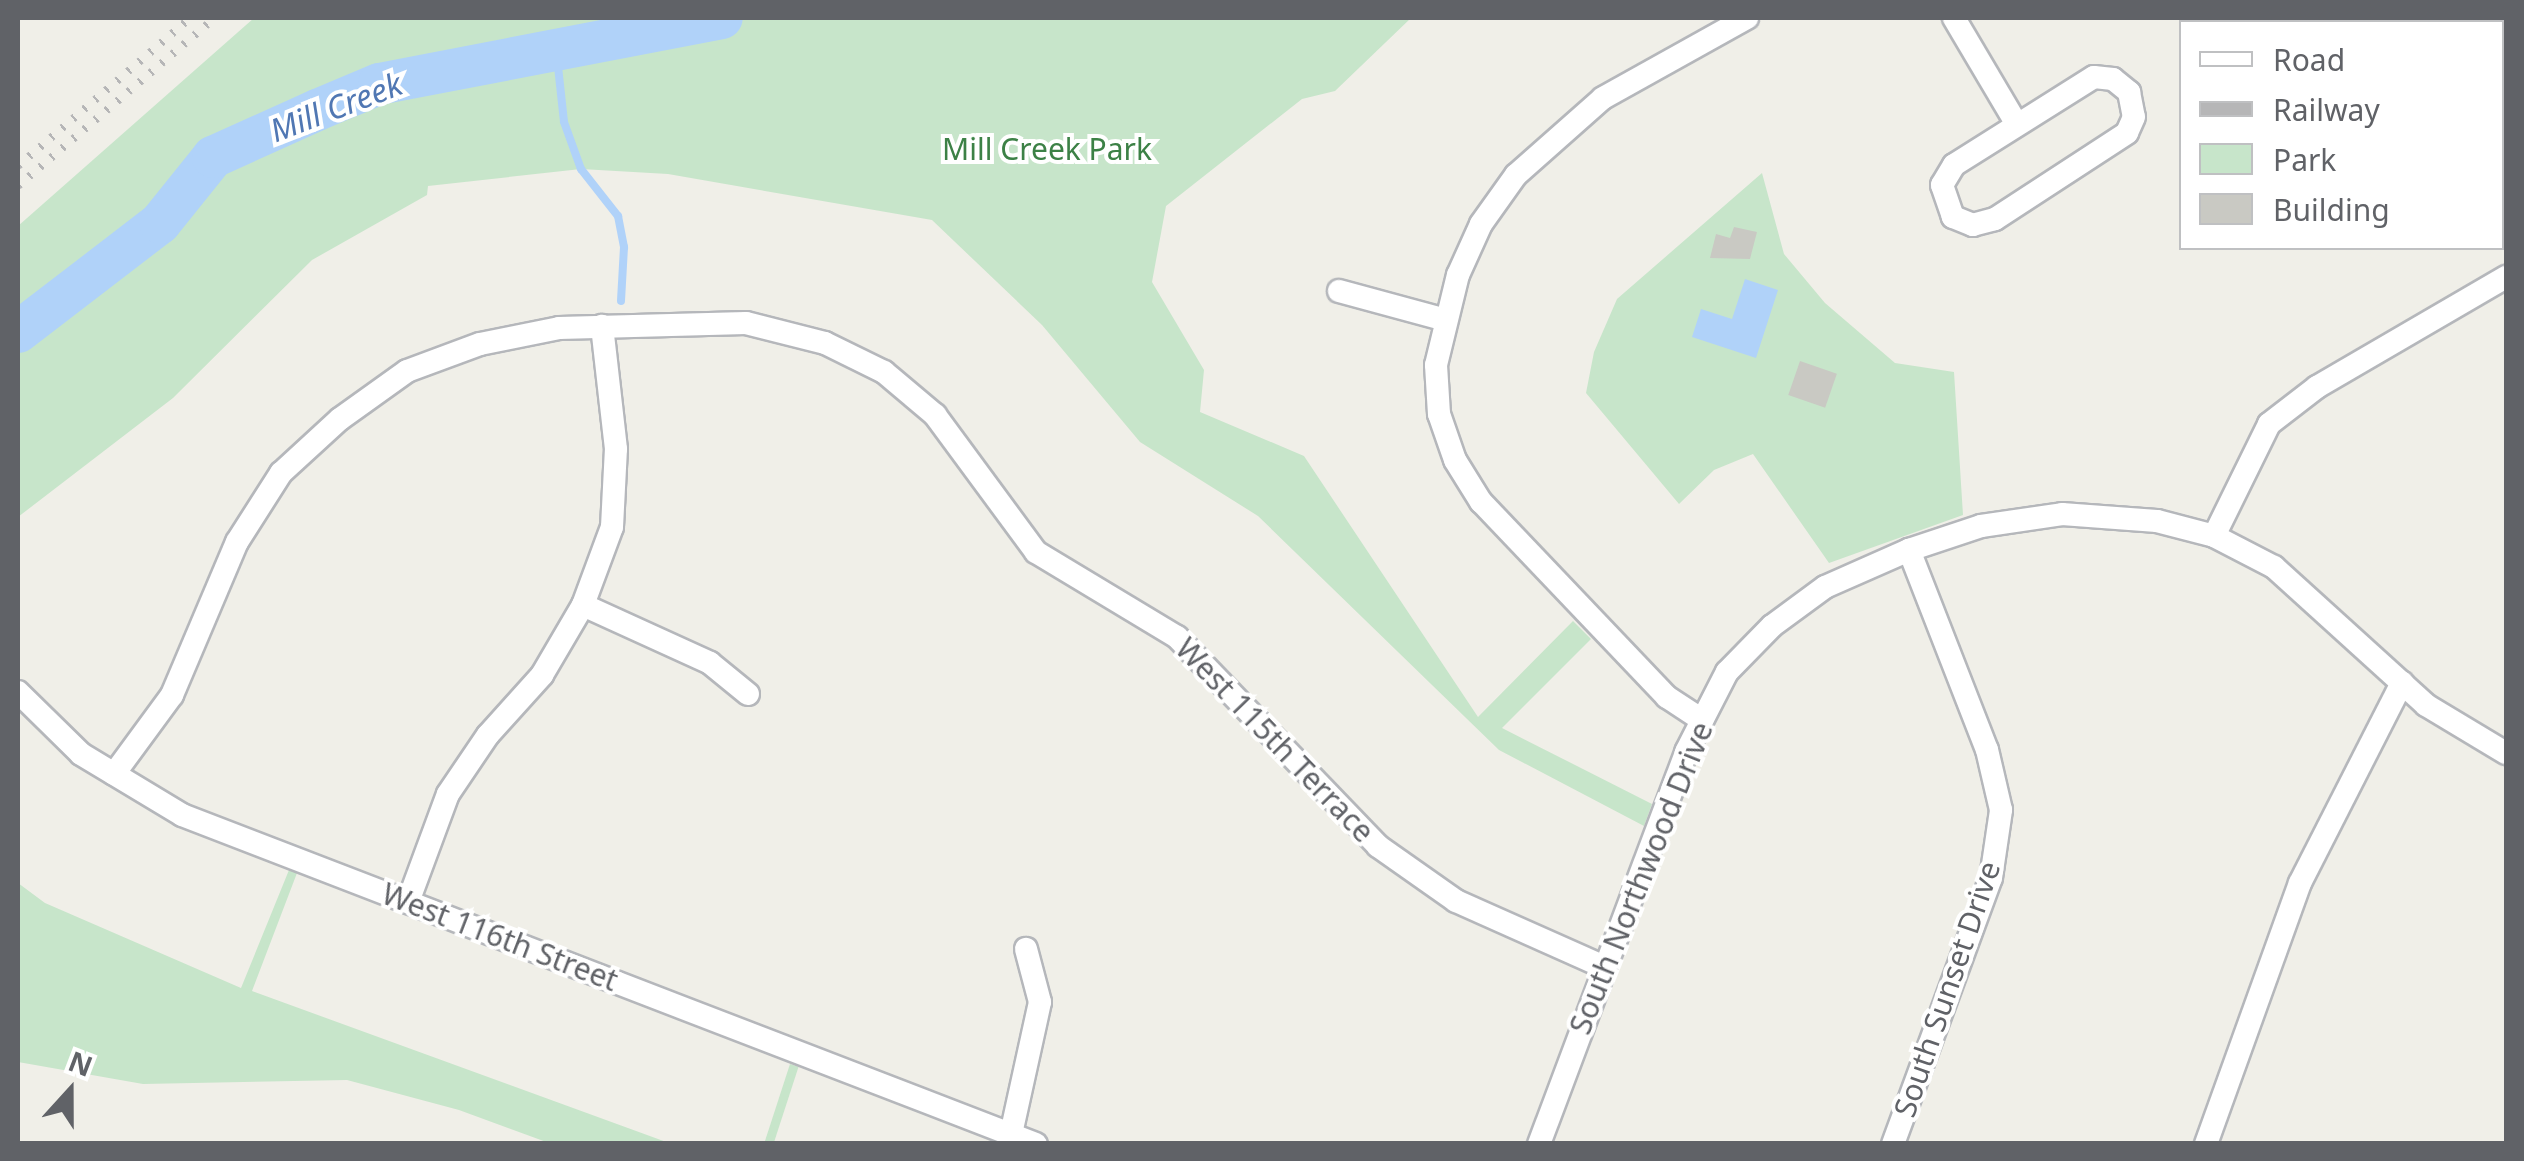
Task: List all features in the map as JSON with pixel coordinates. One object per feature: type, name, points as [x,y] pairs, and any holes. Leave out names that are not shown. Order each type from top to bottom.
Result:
[{"type":"street","points":[[1702,720],[1667,697],[1480,502],[1455,460],[1439,414],[1442,319],[1481,224],[1558,132],[1603,98],[1747,18]]},
{"type":"street","points":[[1954,18],[2016,123]]},
{"type":"street","points":[[2094,77],[2122,84],[2135,108],[2120,139],[1996,220],[1962,223],[1942,197],[1946,174],[2016,123],[2094,77]]},
{"type":"street","points":[[2214,536],[2268,424],[2317,387],[2506,277]]},
{"type":"street","points":[[1339,291],[1442,319]]},
{"type":"street","name":"West 115th Terrace","points":[[114,774],[172,695],[237,542],[281,473],[316,440],[407,371],[480,344],[602,326],[746,323],[825,343],[884,372],[935,415],[1036,552],[1177,637],[1378,846],[1456,900],[1604,968]]},
{"type":"street","points":[[408,902],[448,794],[488,735],[542,675],[583,606],[612,527],[616,450],[602,326]]},
{"type":"street","name":"South Northwood Drive","points":[[1539,1144],[1702,720],[1727,672],[1772,626],[1825,587],[1910,550],[1981,526],[2062,514],[2156,521],[2214,536],[2274,567],[2328,609],[2402,684],[2506,753]]},
{"type":"street","name":"South Sunset Drive","points":[[1893,1144],[1990,878],[2001,810],[1987,750],[1910,550]]},
{"type":"street","points":[[583,606],[710,663],[748,694]]},
{"type":"street","points":[[2206,1144],[2300,883],[2402,684]]},
{"type":"street","name":"West 116th Street","points":[[18,692],[81,754],[182,815],[1036,1144]]},
{"type":"street","points":[[1011,1134],[1040,1002],[1026,950]]},
{"type":"green space","name":"Mill Creek Park","points":[[254,18],[1411,18],[1335,91],[1302,99],[1166,206],[1152,282],[1204,370],[1200,412],[1304,456],[1478,717],[1573,621],[1591,639],[1502,728],[1652,804],[1644,826],[1499,750],[1258,516],[1140,442],[1042,325],[932,220],[668,174],[581,169],[428,186],[427,195],[312,260],[173,398],[18,517],[18,226]]},
{"type":"green space","points":[[1762,173],[1784,254],[1825,303],[1895,363],[1954,372],[1963,515],[1829,563],[1753,454],[1714,470],[1679,504],[1586,393],[1594,352],[1617,299]]},
{"type":"green space","points":[[289,870],[297,873],[252,991],[669,1143],[549,1143],[459,1110],[347,1080],[143,1084],[18,1062],[18,883],[45,903],[241,988]]},
{"type":"green space","points":[[790,1064],[799,1067],[773,1144],[764,1144]]},
{"type":"water","points":[[2374,18],[2506,18],[2506,77],[2504,20]]},
{"type":"water","points":[[1745,279],[1778,290],[1756,358],[1692,337],[1701,309],[1732,319]]},
{"type":"building","points":[[1734,227],[1757,232],[1750,259],[1710,258],[1716,234],[1730,238]]},
{"type":"building","points":[[1800,361],[1837,374],[1825,408],[1788,395]]},
{"type":"waterway","name":"Mill Creek","points":[[18,332],[160,223],[213,157],[317,110],[379,84],[722,18]]},
{"type":"waterway","points":[[556,48],[564,122],[581,169],[618,216],[624,247],[621,301]]},
{"type":"railway","points":[[18,166],[190,18]]},
{"type":"railway","points":[[18,186],[215,18]]}]
